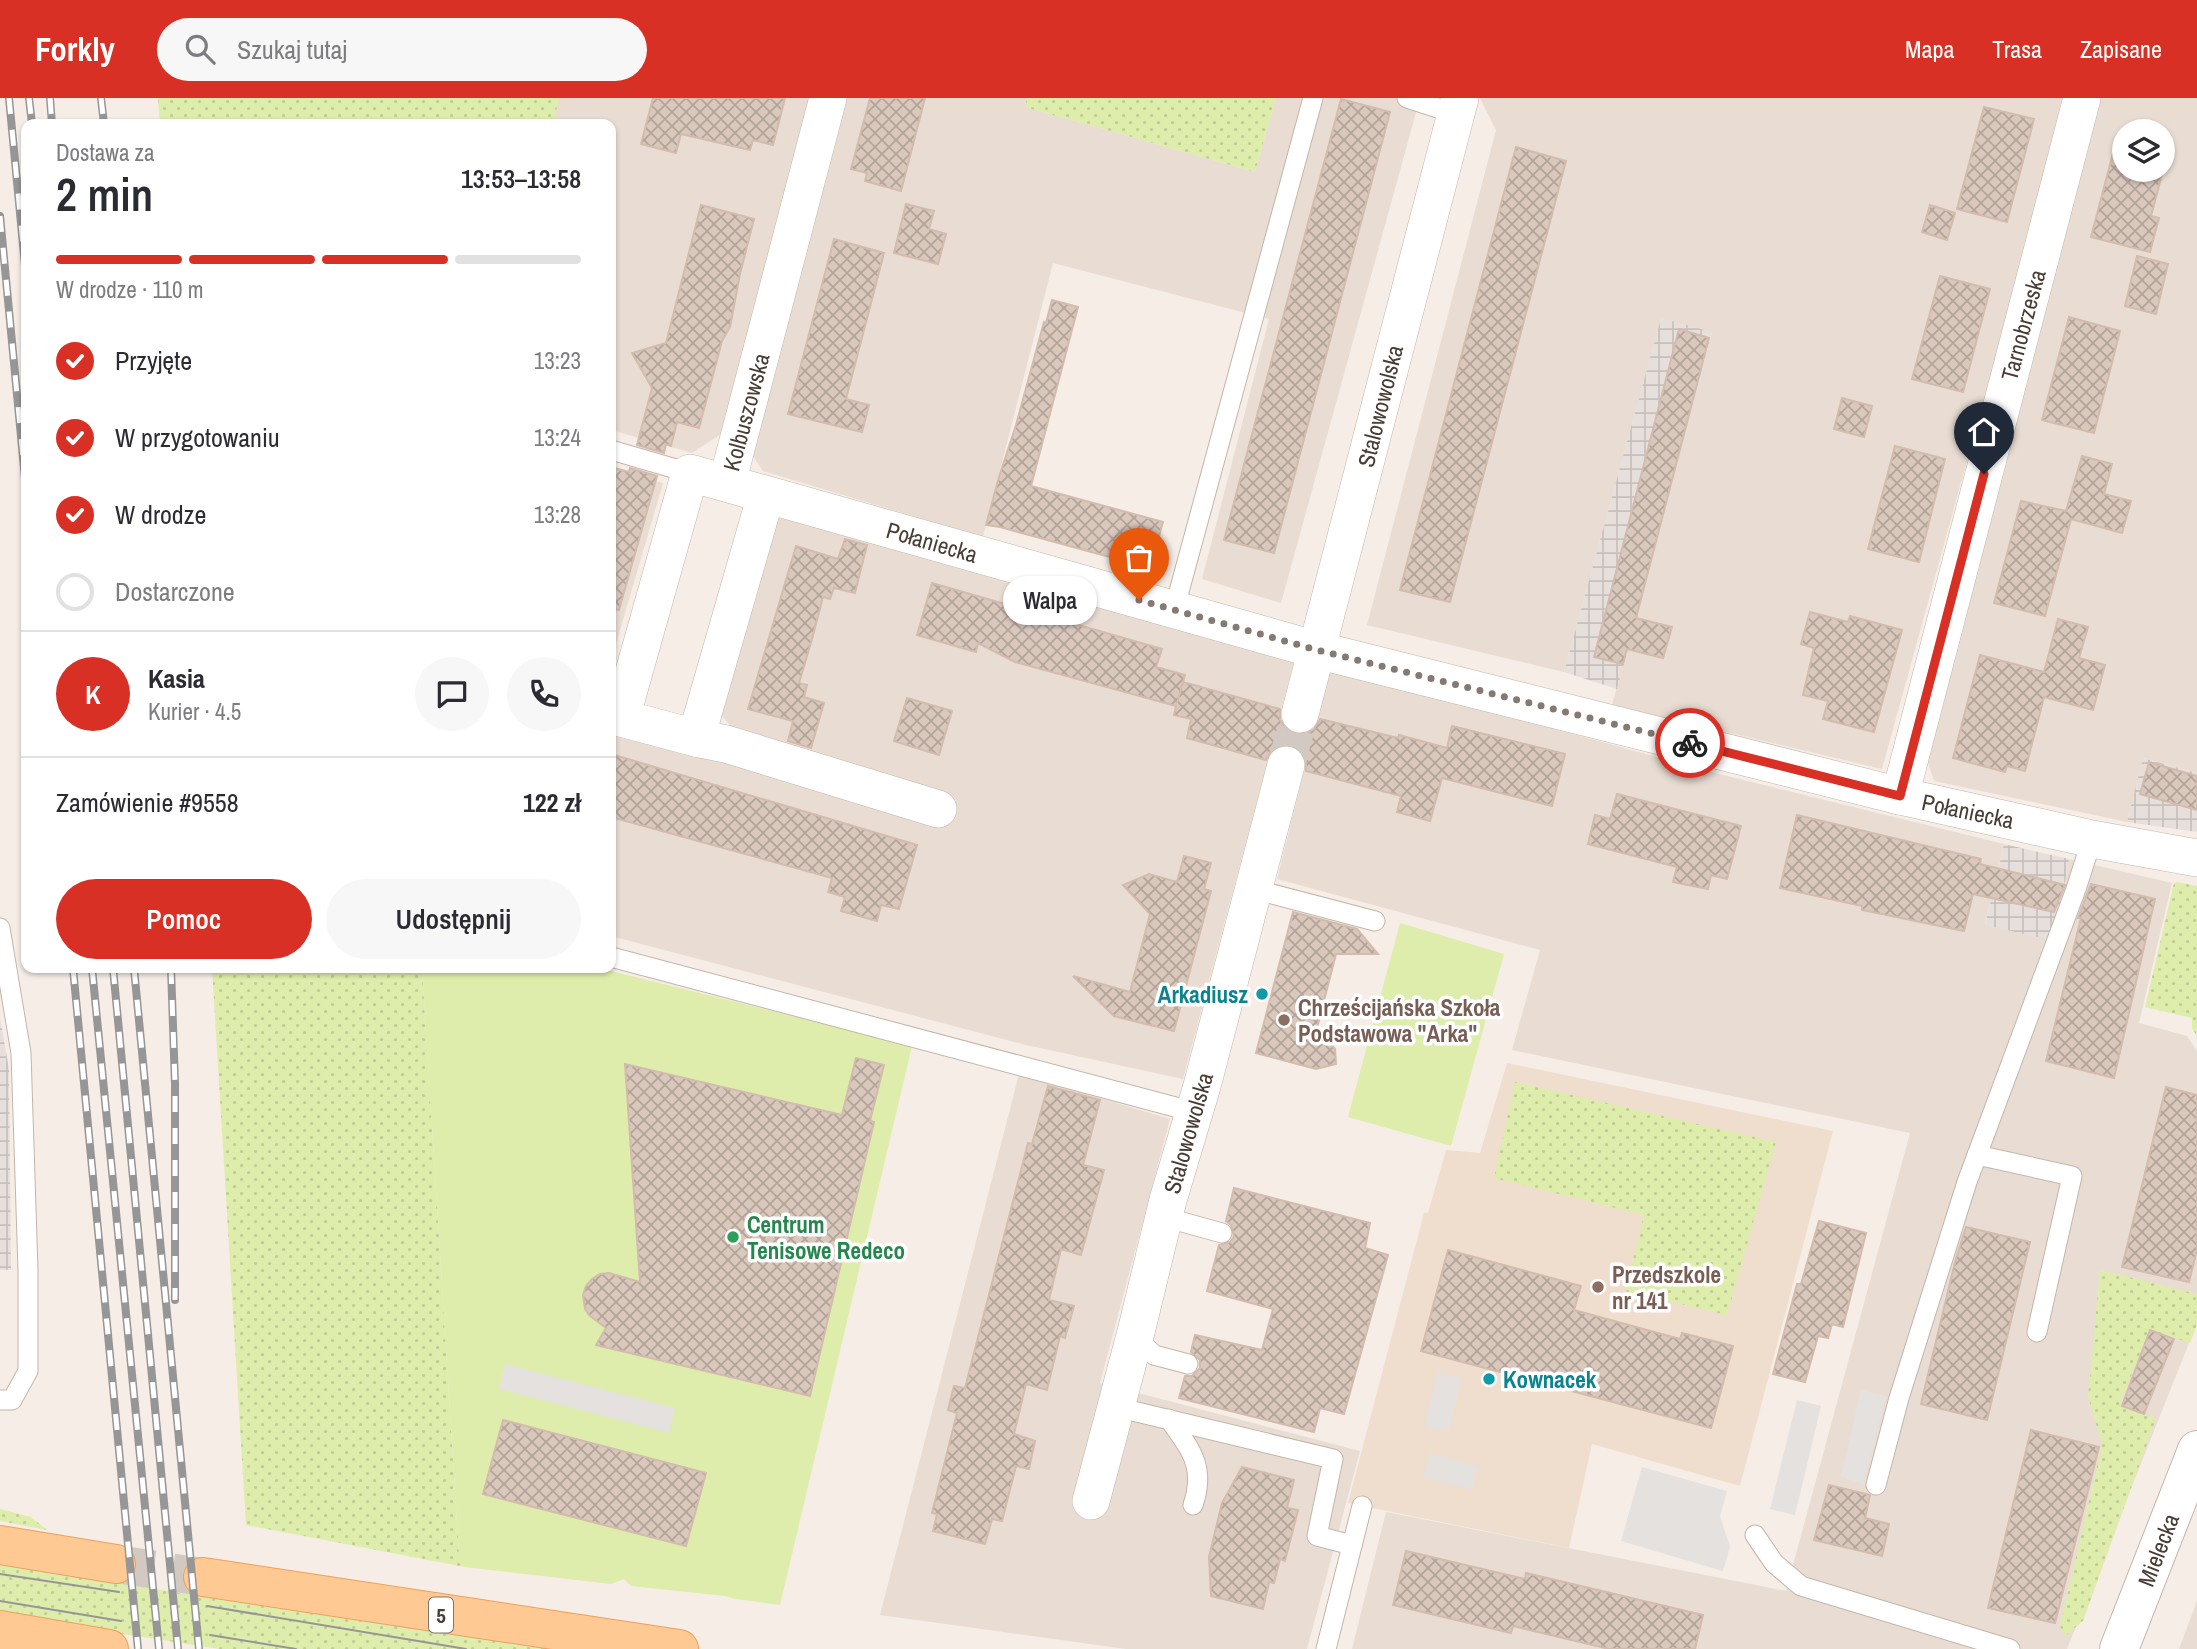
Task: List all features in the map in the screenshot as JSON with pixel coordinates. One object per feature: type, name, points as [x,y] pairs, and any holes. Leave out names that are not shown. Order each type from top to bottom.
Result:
[{"type":"main road","points":[[0,1545],[116,1564]]},
{"type":"main road","name":"5","points":[[203,1577],[679,1649]]},
{"type":"main road","points":[[0,1630],[109,1649]]},
{"type":"street","name":"Kolbuszowska","points":[[828,98],[727,483],[690,473],[616,717],[726,744],[938,809]]},
{"type":"street","name":"Tarnobrzeska","points":[[1900,796],[2082,98]]},
{"type":"street","name":"Stalowowolska","points":[[1300,713],[1458,106]]},
{"type":"street","name":"Połaniecka","points":[[727,483],[1317,650],[1900,796],[2092,839],[2197,858]]},
{"type":"street","name":"Kolbuszowska","points":[[696,738],[766,495]]},
{"type":"street","name":"Stalowowolska","points":[[1091,1502],[1164,1217],[1286,765]]},
{"type":"street","name":"Mielecka","points":[[2119,1649],[2197,1450]]},
{"type":"lane","points":[[1174,610],[1312,98]]},
{"type":"lane","points":[[1406,98],[1458,106]]},
{"type":"lane","points":[[616,451],[690,473]]},
{"type":"lane","points":[[1876,1485],[1899,1398],[1978,1155],[2092,839]]},
{"type":"lane","points":[[1253,889],[1376,921]]},
{"type":"lane","points":[[0,928],[21,1053],[28,1270],[28,1371],[12,1400],[0,1400]]},
{"type":"lane","points":[[616,958],[1194,1112]]},
{"type":"lane","points":[[1978,1155],[2072,1176],[2037,1332]]},
{"type":"lane","points":[[1164,1217],[1223,1233]]},
{"type":"lane","points":[[1135,1337],[1154,1354],[1188,1363]]},
{"type":"lane","points":[[1116,1407],[1333,1459],[1317,1536],[1352,1545]]},
{"type":"lane","points":[[1169,1419],[1194,1460],[1199,1476],[1199,1488],[1193,1505]]},
{"type":"lane","points":[[1326,1649],[1362,1506]]},
{"type":"lane","points":[[1755,1535],[1773,1563],[1801,1586],[2010,1649]]},
{"type":"shaded area","points":[[559,98],[809,98],[721,434],[692,453],[616,431],[616,119],[553,119]]},
{"type":"shaded area","points":[[845,98],[1027,98],[1026,107],[1255,172],[1276,98],[1420,98],[1281,603],[1202,579],[1269,319],[1053,263],[983,537],[763,471],[753,456]]},
{"type":"shaded area","points":[[1480,98],[2062,98],[2021,265],[1882,769],[1612,705],[1712,332],[1661,319],[1564,672],[1367,625],[1496,130]]},
{"type":"shaded area","points":[[2100,98],[2197,98],[2197,773],[2144,758],[2127,822],[1934,781],[1927,760]]},
{"type":"shaded area","points":[[1661,318],[1712,332],[1617,689],[1564,672]]},
{"type":"shaded area","points":[[616,470],[663,483],[616,644]]},
{"type":"shaded area","points":[[778,515],[1295,657],[1183,1079],[1026,1045],[616,937],[616,729],[735,731],[722,716]]},
{"type":"shaded area","points":[[1330,667],[1711,772],[2004,844],[1985,924],[2059,914],[2069,859],[2172,883],[2139,1023],[2187,1036],[2197,1051],[2197,1323],[2067,1649],[1352,1649],[1386,1512],[1786,1591],[1910,1133],[1512,1050],[1540,950],[1277,879]]},
{"type":"shaded area","points":[[2143,758],[2197,773],[2197,832],[2127,822]]},
{"type":"shaded area","points":[[2004,844],[2069,859],[2059,914],[2050,940],[1985,925]]},
{"type":"shaded area","points":[[0,1018],[9,1069],[11,1270],[0,1270]]},
{"type":"shaded area","name":"Przedszkole nr 141","points":[[1507,1063],[1833,1131],[1740,1486],[1592,1444],[1569,1548],[1348,1503],[1424,1213],[1428,1213],[1446,1150],[1480,1153]]},
{"type":"shaded area","points":[[1019,1074],[1170,1119],[1100,1383],[1360,1451],[1307,1649],[1126,1649],[880,1615]]},
{"type":"shaded area","points":[[505,1364],[675,1408],[669,1433],[499,1389]]},
{"type":"shaded area","points":[[1438,1372],[1462,1378],[1448,1432],[1424,1425]]},
{"type":"shaded area","points":[[1861,1390],[1886,1396],[1864,1484],[1841,1477]]},
{"type":"shaded area","points":[[1797,1400],[1821,1406],[1795,1515],[1770,1509]]},
{"type":"shaded area","points":[[1430,1453],[1478,1466],[1472,1490],[1423,1477]]},
{"type":"shaded area","points":[[1642,1467],[1727,1491],[1720,1516],[1730,1547],[1723,1571],[1621,1541]]},
{"type":"shaded area","points":[[2197,1601],[2197,1649],[2179,1649]]},
{"type":"green space","points":[[158,98],[559,98],[554,119],[160,119]]},
{"type":"green space","points":[[1027,98],[1276,98],[1255,172],[1025,107]]},
{"type":"green space","points":[[2174,883],[2197,886],[2197,1036],[2192,1028],[2192,1018],[2145,1007]]},
{"type":"green space","points":[[1400,923],[1504,954],[1451,1146],[1348,1117]]},
{"type":"green space","points":[[616,972],[912,1046],[780,1605],[631,1586],[624,1579],[611,1584],[465,1567],[459,1554],[422,973]]},
{"type":"green space","points":[[212,973],[422,973],[459,1554],[465,1567],[246,1525]]},
{"type":"green space","points":[[1515,1082],[1776,1142],[1727,1315],[1625,1291],[1644,1215],[1494,1178]]},
{"type":"green space","points":[[2100,1270],[2197,1294],[2197,1325],[2190,1343],[2150,1330],[2120,1403],[2156,1419],[2083,1621],[2065,1636],[2060,1626],[2102,1445],[2088,1396]]},
{"type":"green space","points":[[0,1509],[31,1517],[47,1530],[0,1521]]},
{"type":"green space","points":[[0,1564],[550,1649],[220,1649],[0,1615]]},
{"type":"building","points":[[653,98],[785,98],[773,145],[753,140],[750,150],[681,134],[676,153],[641,144]]},
{"type":"building","points":[[870,98],[925,98],[901,191],[865,181],[867,173],[851,169]]},
{"type":"building","points":[[1341,99],[1390,112],[1274,553],[1224,540]]},
{"type":"building","points":[[1984,107],[2034,119],[2007,222],[1957,209]]},
{"type":"building","points":[[1516,147],[1566,161],[1450,602],[1400,590]]},
{"type":"building","points":[[2112,157],[2112,182],[2160,182],[2151,216],[2159,218],[2150,252],[2091,237]]},
{"type":"building","points":[[906,204],[934,211],[929,229],[946,234],[938,264],[894,253]]},
{"type":"building","points":[[701,205],[754,219],[730,327],[722,341],[699,428],[677,422],[671,446],[666,444],[664,453],[637,445],[652,388],[632,353],[666,343]]},
{"type":"building","points":[[1930,205],[1955,213],[1947,240],[1922,232]]},
{"type":"building","points":[[834,239],[884,253],[846,399],[869,405],[862,432],[788,414]]},
{"type":"building","points":[[2137,256],[2168,264],[2156,314],[2125,306]]},
{"type":"building","points":[[1940,276],[1990,289],[1963,392],[1912,379]]},
{"type":"building","points":[[1052,300],[1078,307],[1031,486],[1163,522],[1150,568],[986,525]]},
{"type":"building","points":[[2069,317],[2120,331],[2094,433],[2042,420]]},
{"type":"building","points":[[1679,329],[1709,338],[1636,618],[1672,627],[1663,658],[1627,649],[1623,664],[1594,657]]},
{"type":"building","points":[[1842,398],[1872,406],[1864,437],[1834,429]]},
{"type":"building","points":[[1895,446],[1945,459],[1919,562],[1868,549]]},
{"type":"building","points":[[2082,456],[2112,464],[2104,494],[2131,501],[2122,533],[2071,519],[2045,616],[1994,603],[2021,501],[2066,511]]},
{"type":"building","points":[[616,468],[629,472],[630,468],[657,476],[619,610],[616,610]]},
{"type":"building","points":[[845,539],[867,545],[855,593],[834,588],[830,599],[823,597],[799,683],[807,685],[804,697],[824,703],[811,748],[788,741],[793,721],[748,709],[796,546],[838,559]]},
{"type":"building","points":[[932,583],[1162,649],[1156,667],[1185,675],[1183,682],[1280,709],[1280,719],[1285,728],[1295,734],[1305,734],[1314,729],[1320,719],[1447,748],[1452,726],[1565,754],[1552,806],[1442,778],[1430,821],[1397,812],[1401,796],[1306,771],[1306,759],[1300,750],[1292,745],[1280,745],[1271,751],[1266,760],[1187,738],[1191,719],[1174,715],[1176,706],[1015,662],[978,643],[976,652],[917,635]]},
{"type":"building","points":[[1810,612],[1848,622],[1850,616],[1902,630],[1874,732],[1823,719],[1828,701],[1803,695],[1814,648],[1801,644]]},
{"type":"building","points":[[2058,619],[2088,627],[2079,658],[2105,665],[2093,710],[2044,697],[2025,771],[2007,766],[2005,772],[1953,758],[1980,655],[2044,672]]},
{"type":"building","points":[[907,698],[952,711],[939,755],[894,741]]},
{"type":"building","points":[[616,755],[917,845],[899,909],[881,905],[877,921],[841,911],[845,897],[828,892],[832,878],[616,818]]},
{"type":"building","points":[[2149,762],[2197,776],[2197,810],[2140,794]]},
{"type":"building","points":[[1617,794],[1741,826],[1727,879],[1711,875],[1708,889],[1673,882],[1677,867],[1588,844],[1595,815],[1610,819]]},
{"type":"building","points":[[1797,815],[1981,859],[1980,864],[2065,885],[2054,912],[1973,894],[1964,931],[1862,910],[1862,906],[1780,888]]},
{"type":"building","points":[[1184,856],[1211,863],[1204,889],[1211,891],[1174,1031],[1114,1016],[1073,976],[1130,992],[1150,914],[1123,885],[1149,874],[1177,882]]},
{"type":"building","points":[[2091,884],[2155,899],[2114,1078],[2046,1061],[2081,918],[2078,918]]},
{"type":"building","points":[[1293,912],[1357,929],[1378,954],[1336,954],[1317,1028],[1335,1049],[1336,1064],[1316,1069],[1256,1053]]},
{"type":"building","points":[[856,1058],[884,1065],[870,1121],[874,1122],[810,1396],[596,1345],[606,1328],[585,1309],[583,1295],[586,1286],[600,1274],[609,1273],[640,1282],[625,1064],[842,1115]]},
{"type":"building","points":[[1048,1086],[1100,1100],[1083,1165],[1104,1170],[1081,1255],[1061,1249],[1049,1300],[1074,1306],[1065,1338],[1060,1336],[1047,1390],[1026,1384],[1014,1434],[1035,1441],[1029,1469],[1016,1466],[1002,1521],[992,1519],[985,1544],[933,1531],[937,1514],[932,1513],[957,1413],[948,1410],[954,1386],[965,1388],[1028,1143],[1032,1144]]},
{"type":"building","points":[[2166,1087],[2197,1095],[2197,1250],[2189,1282],[2122,1267]]},
{"type":"building","points":[[1234,1188],[1370,1223],[1365,1248],[1388,1255],[1344,1414],[1320,1408],[1314,1432],[1179,1398],[1185,1376],[1192,1376],[1200,1368],[1200,1360],[1191,1352],[1195,1335],[1262,1350],[1273,1309],[1207,1291],[1219,1245],[1230,1242],[1234,1236],[1231,1225],[1226,1221]]},
{"type":"building","points":[[1819,1221],[1866,1233],[1843,1327],[1832,1324],[1828,1338],[1818,1336],[1805,1382],[1773,1374],[1797,1284],[1801,1284]]},
{"type":"building","points":[[1966,1227],[2030,1242],[1987,1420],[1921,1404]]},
{"type":"building","points":[[1448,1250],[1581,1286],[1574,1310],[1680,1339],[1682,1333],[1733,1346],[1711,1428],[1421,1351]]},
{"type":"building","points":[[2150,1330],[2174,1339],[2144,1414],[2122,1406]]},
{"type":"building","points":[[503,1420],[706,1473],[686,1546],[483,1494]]},
{"type":"building","points":[[2031,1430],[2099,1447],[2055,1623],[1988,1608]]},
{"type":"building","points":[[1242,1467],[1294,1480],[1287,1508],[1298,1510],[1285,1561],[1280,1559],[1274,1583],[1269,1582],[1263,1609],[1211,1596],[1209,1557],[1222,1503]]},
{"type":"building","points":[[1829,1485],[1870,1495],[1865,1518],[1889,1524],[1882,1556],[1814,1540]]},
{"type":"building","points":[[1406,1551],[1525,1579],[1526,1573],[1703,1615],[1695,1649],[1609,1649],[1513,1626],[1511,1633],[1393,1605]]},
{"type":"tunnel","points":[[1286,765],[1300,714]]},
{"type":"tunnel","points":[[116,1564],[203,1577]]},
{"type":"tram line","points":[[0,1574],[119,1592]]},
{"type":"tram line","points":[[0,1601],[121,1621]]},
{"type":"tram line","points":[[207,1606],[466,1649]]},
{"type":"tram line","points":[[210,1635],[296,1649]]},
{"type":"railway","points":[[9,98],[21,224]]},
{"type":"railway","points":[[29,98],[31,119]]},
{"type":"railway","points":[[50,98],[52,119]]},
{"type":"railway","points":[[101,98],[103,119]]},
{"type":"railway","points":[[0,216],[21,436]]},
{"type":"railway","points":[[73,973],[138,1649]]},
{"type":"railway","points":[[92,973],[159,1649]]},
{"type":"railway","points":[[113,973],[178,1649]]},
{"type":"railway","points":[[134,973],[199,1649]]},
{"type":"railway","points":[[171,973],[175,1084],[175,1300]]},
{"type":"way so far","points":[[1139,600],[1317,650],[1690,743]]},
{"type":"place","name":"Walpa","points":[[1139,600]]},
{"type":"place","name":"Arkadiusz","points":[[1262,994]]},
{"type":"place","name":"Chrześcijańska Szkoła Podstawowa \"Arka\"","points":[[1284,1020]]},
{"type":"place","name":"Centrum Tenisowe Redeco","points":[[733,1237]]},
{"type":"place","name":"Przedszkole nr 141","points":[[1598,1287]]},
{"type":"place","name":"Kownacek","points":[[1489,1379]]},
{"type":"route","points":[[1690,743],[1900,796],[1984,474]]}]
